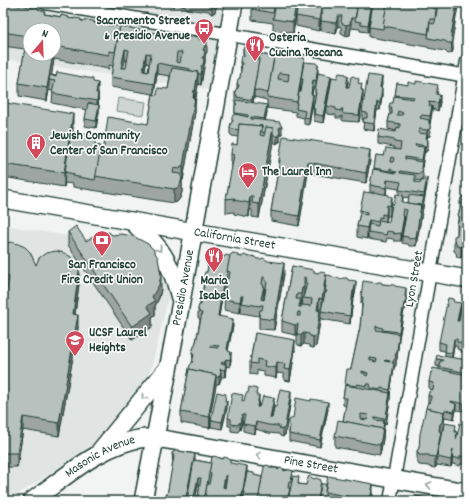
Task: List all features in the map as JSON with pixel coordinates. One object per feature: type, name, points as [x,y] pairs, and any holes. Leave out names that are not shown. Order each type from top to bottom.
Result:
[{"type":"main road","name":"Presidio Avenue","points":[[143,501],[181,302],[234,3]]},
{"type":"main road","name":"California Street","points":[[3,199],[467,279]]},
{"type":"main road","points":[[132,221],[150,238],[162,254],[175,279],[181,302]]},
{"type":"main road","points":[[95,457],[117,432],[168,367]]},
{"type":"main road","name":"Pine Street","points":[[155,438],[467,492]]},
{"type":"main road","name":"Masonic Avenue","points":[[32,501],[95,457],[124,443],[140,439],[155,438]]},
{"type":"street","points":[[46,3],[466,76]]},
{"type":"street","name":"Lyon Street","points":[[390,501],[466,76],[467,61]]},
{"type":"shaded area","points":[[3,3],[238,3],[218,91],[23,62],[62,62],[62,22],[22,22],[22,62],[3,59]]},
{"type":"shaded area","points":[[118,98],[146,102],[144,115],[116,111]]},
{"type":"shaded area","name":"UCSF Laurel Heights","points":[[3,225],[152,250],[171,286],[152,365],[143,393],[102,439],[8,501],[3,501]]},
{"type":"building","points":[[3,3],[14,3],[15,5],[22,5],[32,8],[37,7],[38,9],[45,11],[44,14],[61,17],[61,15],[69,17],[68,18],[81,19],[81,21],[94,21],[94,23],[99,24],[99,22],[107,23],[107,25],[120,26],[115,52],[109,51],[109,55],[62,47],[62,22],[22,22],[22,35],[3,32]]},
{"type":"building","points":[[253,3],[275,3],[273,13],[252,9]]},
{"type":"building","points":[[276,3],[296,3],[293,22],[273,19]]},
{"type":"building","points":[[298,3],[322,3],[319,20],[296,16]]},
{"type":"building","points":[[338,3],[338,6],[340,7],[340,4],[355,3],[354,7],[357,8],[355,18],[351,18],[350,24],[346,25],[341,22],[342,16],[338,16],[336,23],[321,21],[323,4]]},
{"type":"building","points":[[358,3],[372,3],[368,25],[360,24],[361,22],[355,21]]},
{"type":"building","points":[[373,3],[387,3],[383,29],[369,27]]},
{"type":"building","points":[[387,3],[433,3],[432,8],[436,9],[435,19],[430,19],[428,34],[383,26]]},
{"type":"building","points":[[434,3],[457,3],[451,36],[453,40],[452,43],[428,38],[430,23],[434,24],[435,22],[438,4]]},
{"type":"building","points":[[120,26],[162,34],[165,31],[170,32],[170,35],[175,33],[180,34],[183,37],[184,35],[189,36],[190,38],[193,36],[199,37],[199,39],[202,40],[203,38],[207,41],[203,50],[205,51],[204,57],[202,57],[204,60],[203,65],[201,66],[201,74],[190,71],[190,69],[157,63],[154,84],[111,77]],"holes":[[[125,49],[129,50],[126,68],[121,68]],[[177,52],[182,52],[180,63],[176,62]],[[146,53],[151,54],[148,72],[143,71]]]},
{"type":"building","points":[[246,46],[251,48],[259,48],[261,50],[252,100],[237,97],[235,93],[239,85],[237,84],[238,79],[240,78],[242,63],[240,62],[241,57],[244,56],[243,48]]},
{"type":"building","points":[[283,52],[291,56],[293,54],[304,58],[297,102],[267,97],[275,53],[280,54]],"holes":[[[279,73],[289,74],[288,81],[278,79]]]},
{"type":"building","points":[[260,54],[274,57],[268,93],[254,90]]},
{"type":"building","points":[[23,62],[52,62],[47,88],[19,83]]},
{"type":"building","points":[[304,62],[316,63],[318,65],[316,81],[313,80],[311,94],[313,95],[309,118],[304,117],[305,111],[296,109],[299,92],[301,92],[303,79],[301,79]]},
{"type":"building","points":[[172,68],[198,72],[183,166],[181,166],[180,169],[174,168],[173,173],[180,174],[182,178],[180,185],[174,189],[95,176],[99,152],[103,153],[108,117],[148,124],[153,94],[157,95],[158,88],[168,89]]},
{"type":"building","points":[[57,72],[93,79],[93,82],[98,83],[96,93],[98,93],[97,101],[52,93],[55,81],[49,80],[50,75],[56,77]]},
{"type":"building","points":[[318,73],[331,76],[323,116],[314,114],[315,109],[313,108]]},
{"type":"building","points":[[339,73],[346,74],[346,76],[348,76],[346,87],[349,87],[351,77],[353,76],[359,79],[358,83],[362,84],[361,90],[363,90],[359,115],[344,114],[342,112],[343,109],[341,109],[341,111],[327,106],[332,77],[337,78]]},
{"type":"building","points":[[368,75],[382,77],[380,87],[382,89],[380,103],[377,102],[374,124],[363,122],[364,118],[367,118],[367,113],[362,112]]},
{"type":"building","points":[[416,81],[438,85],[436,94],[440,95],[438,103],[428,102],[430,103],[429,106],[432,106],[430,116],[422,115],[420,118],[429,120],[430,125],[430,129],[419,129],[418,133],[427,134],[427,144],[425,146],[416,144],[415,146],[424,147],[422,160],[405,157],[405,159],[422,162],[422,173],[400,171],[400,173],[415,175],[415,182],[421,183],[421,180],[424,181],[424,177],[427,178],[424,194],[399,190],[401,182],[395,181],[387,180],[386,188],[370,185],[373,169],[397,172],[391,171],[392,169],[390,168],[390,171],[374,168],[376,155],[384,156],[386,148],[400,150],[401,143],[394,142],[395,140],[378,137],[379,129],[396,132],[397,127],[400,128],[400,124],[388,122],[390,114],[392,114],[392,107],[389,107],[390,103],[393,103],[394,96],[413,99],[414,97],[395,95],[397,83],[408,85],[408,82],[416,84]],"holes":[[[398,111],[403,113],[402,115],[397,115]],[[391,157],[394,158],[393,162],[390,162]]]},
{"type":"building","points":[[237,100],[267,105],[264,119],[251,117],[251,119],[280,122],[282,126],[279,128],[280,134],[277,137],[273,134],[273,128],[266,127],[265,133],[262,132],[262,126],[239,124],[239,130],[232,129],[230,127],[233,121],[232,116],[235,114],[248,117],[248,115],[235,113],[235,106],[237,104],[235,102]]},
{"type":"building","name":"Jewish Community Center of San Francisco","points":[[6,103],[73,114],[64,173],[3,164],[3,120]]},
{"type":"building","points":[[88,103],[99,105],[96,121],[85,119]]},
{"type":"building","name":"The Laurel Inn","points":[[239,124],[262,126],[260,135],[264,136],[266,127],[273,128],[259,204],[252,203],[253,196],[250,196],[249,203],[234,200],[235,198],[226,199],[234,155],[231,154],[232,144],[237,145]]},
{"type":"building","points":[[71,132],[96,136],[95,145],[101,146],[95,180],[73,176],[74,174],[65,172]]},
{"type":"building","points":[[283,136],[370,150],[366,173],[308,162],[299,216],[271,211]]},
{"type":"building","points":[[364,192],[373,192],[392,197],[390,206],[387,205],[386,215],[382,214],[382,218],[379,217],[378,222],[369,220],[367,228],[357,226],[360,213],[367,215],[367,212],[360,210]]},
{"type":"building","points":[[396,194],[403,195],[402,202],[421,205],[416,238],[409,239],[408,237],[402,236],[407,210],[403,209],[402,216],[404,216],[401,233],[394,234],[393,232],[387,231],[386,235],[368,232],[369,224],[378,226],[379,220],[389,222],[392,204],[394,204]]},
{"type":"building","points":[[409,195],[424,197],[421,209],[421,205],[408,203]]},
{"type":"building","points":[[463,196],[467,197],[467,249],[462,245],[461,247],[457,246],[454,240],[454,236],[457,235],[457,224],[460,217],[458,215],[462,204],[460,202]]},
{"type":"building","points":[[76,226],[86,241],[98,233],[101,237],[109,232],[112,235],[121,234],[133,236],[148,244],[153,249],[158,258],[161,275],[159,285],[152,297],[155,301],[147,306],[152,313],[132,327],[68,232]]},
{"type":"building","points":[[11,242],[25,247],[30,252],[36,265],[39,258],[46,253],[56,251],[71,257],[77,264],[79,271],[73,314],[78,315],[59,423],[23,417],[17,453],[3,453],[3,301],[5,302],[9,277],[3,273],[3,244]]},
{"type":"building","points":[[214,253],[217,256],[217,254],[223,255],[222,257],[226,255],[230,257],[225,285],[223,285],[218,316],[233,319],[227,349],[231,352],[230,360],[226,359],[221,364],[226,364],[225,370],[220,369],[221,372],[219,377],[189,369],[192,363],[194,354],[192,352],[196,342],[202,313],[200,313],[198,309],[199,305],[201,305],[200,297],[202,297],[201,293],[204,287],[204,276],[205,272],[207,272],[209,259],[207,258],[208,254]],"holes":[[[211,345],[219,346],[218,348],[210,347]]]},
{"type":"building","points":[[233,253],[242,257],[244,255],[249,257],[252,256],[257,259],[263,258],[268,261],[284,263],[274,320],[260,318],[260,310],[262,310],[263,305],[260,306],[241,303],[243,296],[241,296],[240,302],[224,299],[226,279],[229,278],[230,272],[227,271],[230,255]],"holes":[[[263,277],[265,277],[265,280],[267,281],[264,300],[261,299],[264,286],[262,284]]]},
{"type":"building","points":[[292,266],[314,270],[314,272],[318,273],[321,271],[324,272],[326,274],[322,299],[319,298],[317,310],[320,311],[316,335],[313,337],[304,333],[298,335],[298,324],[295,325],[282,321]],"holes":[[[304,277],[306,278],[305,283],[307,283],[303,298],[312,299],[311,306],[302,305],[299,307],[300,299],[296,299],[297,294],[301,294],[302,288],[304,287]]]},
{"type":"building","points":[[329,275],[335,278],[347,278],[348,280],[356,281],[353,291],[350,316],[321,311],[325,293],[327,291],[325,290],[326,276]]},
{"type":"building","points":[[363,281],[376,283],[381,282],[382,284],[406,288],[406,302],[404,303],[399,332],[382,330],[383,328],[376,326],[376,330],[399,334],[397,352],[395,355],[396,357],[392,363],[394,363],[390,390],[371,388],[370,384],[367,384],[367,386],[357,384],[356,386],[345,384],[347,369],[351,369],[360,327],[363,297],[361,297]],"holes":[[[370,358],[377,359],[376,362],[370,360]],[[362,371],[368,373],[367,376],[365,373],[362,373]]]},
{"type":"building","points":[[448,298],[453,299],[454,302],[461,303],[457,321],[459,321],[462,304],[467,305],[467,342],[465,342],[465,346],[461,345],[462,343],[457,342],[457,339],[454,339],[452,353],[445,352],[446,344],[439,342]]},
{"type":"building","points":[[255,333],[295,340],[290,370],[284,369],[285,364],[277,362],[276,368],[264,366],[265,361],[257,359],[257,364],[250,363]]},
{"type":"building","points":[[437,355],[467,360],[467,373],[439,367],[440,361],[443,360],[436,359]]},
{"type":"building","points":[[433,368],[467,375],[467,394],[464,404],[451,401],[456,404],[454,412],[445,410],[444,413],[426,408],[431,398],[431,396],[428,396],[430,389],[433,390],[434,383],[429,382]]},
{"type":"building","points":[[189,369],[216,375],[209,414],[210,417],[181,412]]},
{"type":"building","points":[[345,385],[390,393],[386,417],[384,419],[375,417],[375,420],[384,421],[383,429],[343,421],[347,398],[343,398]],"holes":[[[361,414],[368,415],[367,420],[361,419]]]},
{"type":"building","points":[[249,387],[257,389],[256,395],[259,395],[257,407],[261,404],[263,396],[274,398],[270,418],[272,418],[274,407],[276,407],[280,389],[291,391],[285,427],[283,429],[280,429],[279,426],[256,422],[255,426],[243,424],[245,415],[242,415],[238,425],[231,424],[231,419],[228,418],[232,393],[243,395],[242,401],[244,401]]},
{"type":"building","points":[[217,392],[226,394],[225,401],[227,401],[222,422],[211,420]]},
{"type":"building","points":[[296,398],[328,402],[320,440],[289,434],[289,420],[293,418]]},
{"type":"building","points":[[426,408],[444,412],[442,422],[440,424],[439,431],[441,432],[435,457],[429,455],[419,455],[417,451],[419,448],[420,434]]},
{"type":"building","points":[[338,420],[383,429],[380,445],[335,436]]},
{"type":"building","points":[[445,423],[456,425],[456,439],[460,423],[467,425],[466,456],[460,456],[460,459],[452,457],[453,449],[451,460],[437,457],[442,430],[444,430]]},
{"type":"building","points":[[178,449],[179,451],[195,454],[186,501],[164,501],[167,495],[174,456],[172,453]]},
{"type":"building","points":[[214,456],[223,459],[224,457],[228,458],[230,463],[247,466],[241,501],[208,501],[204,499],[211,474],[209,472],[212,457]],"holes":[[[227,475],[225,488],[223,487],[225,476]]]},
{"type":"building","points":[[194,460],[211,463],[204,501],[201,501],[202,498],[198,497],[201,478],[198,478],[194,497],[190,496],[190,501],[187,500]]},
{"type":"building","points":[[266,465],[270,466],[270,468],[277,468],[278,470],[280,468],[284,469],[284,471],[291,470],[293,472],[291,482],[289,481],[288,488],[290,488],[287,501],[267,501],[258,499],[264,467]]},
{"type":"building","points":[[247,472],[254,473],[254,475],[262,477],[258,501],[243,501],[245,493],[243,492]]},
{"type":"building","points":[[293,476],[299,477],[298,484],[306,485],[309,476],[314,479],[316,478],[321,480],[318,501],[288,501]]},
{"type":"building","points":[[328,476],[373,484],[370,501],[325,492]]},
{"type":"building","points":[[321,484],[326,484],[325,499],[319,498]]},
{"type":"building","points":[[416,496],[445,501],[415,501]]},
{"type":"building","points":[[334,497],[354,501],[333,501]]},
{"type":"place","name":"Sacramento Street & Presidio Avenue","points":[[204,45]]},
{"type":"place","name":"Osteria Cucina Toscana","points":[[255,62]]},
{"type":"place","name":"Jewish Community Center of San Francisco","points":[[36,160]]},
{"type":"place","name":"The Laurel Inn","points":[[248,189]]},
{"type":"place","name":"San Francisco Fire Credit Union","points":[[102,257]]},
{"type":"place","name":"Maria Isabel","points":[[214,273]]},
{"type":"place","name":"UCSF Laurel Heights","points":[[75,357]]}]
